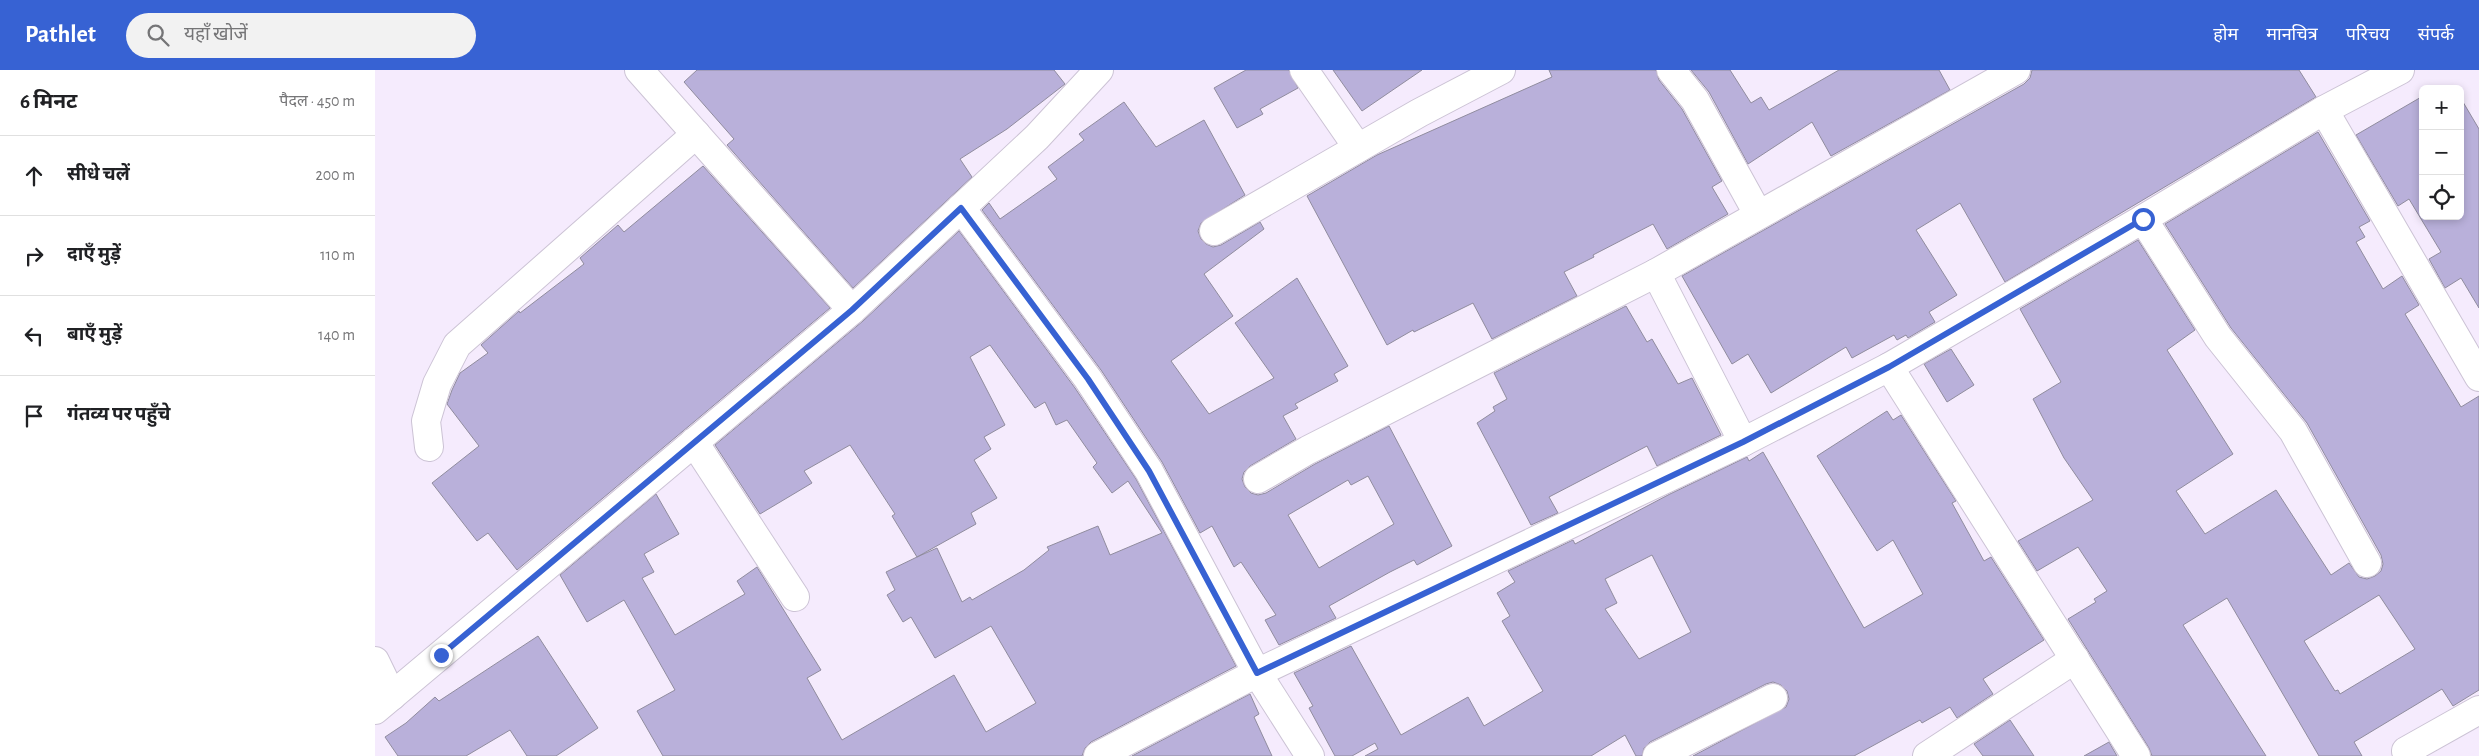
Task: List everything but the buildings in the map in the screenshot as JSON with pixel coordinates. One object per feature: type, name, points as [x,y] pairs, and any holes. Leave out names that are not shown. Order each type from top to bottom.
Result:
[{"type":"street","points":[[375,661],[383,703],[852,310],[1037,137],[1099,70]]},
{"type":"street","points":[[1304,70],[1358,148]]},
{"type":"street","points":[[1214,231],[1358,148],[1501,70]]},
{"type":"street","points":[[1671,70],[1695,100],[1757,214]]},
{"type":"street","points":[[1258,479],[1308,450],[1656,273],[1757,214],[2016,70]]},
{"type":"street","points":[[1098,756],[1257,673],[1743,442],[1889,367],[2143,219],[2324,110],[2400,70]]},
{"type":"street","points":[[653,75],[696,134],[852,310]]},
{"type":"street","points":[[2324,110],[2479,377]]},
{"type":"street","points":[[429,447],[426,421],[437,384],[457,345],[696,134]]},
{"type":"street","points":[[961,208],[1088,379],[1149,471],[1257,673],[1310,756]]},
{"type":"street","points":[[2143,219],[2218,338],[2293,431],[2367,563]]},
{"type":"street","points":[[1656,273],[1743,442]]},
{"type":"street","points":[[1889,367],[2135,756]]},
{"type":"street","points":[[694,442],[795,597]]},
{"type":"street","points":[[1927,756],[2075,660]]},
{"type":"street","points":[[1657,756],[1773,698]]},
{"type":"street","points":[[2410,756],[2406,751],[2479,710]]},
{"type":"route","points":[[441,655],[852,310],[961,208],[1088,379],[1149,471],[1257,673],[1743,442],[1889,367],[2143,219]]}]
